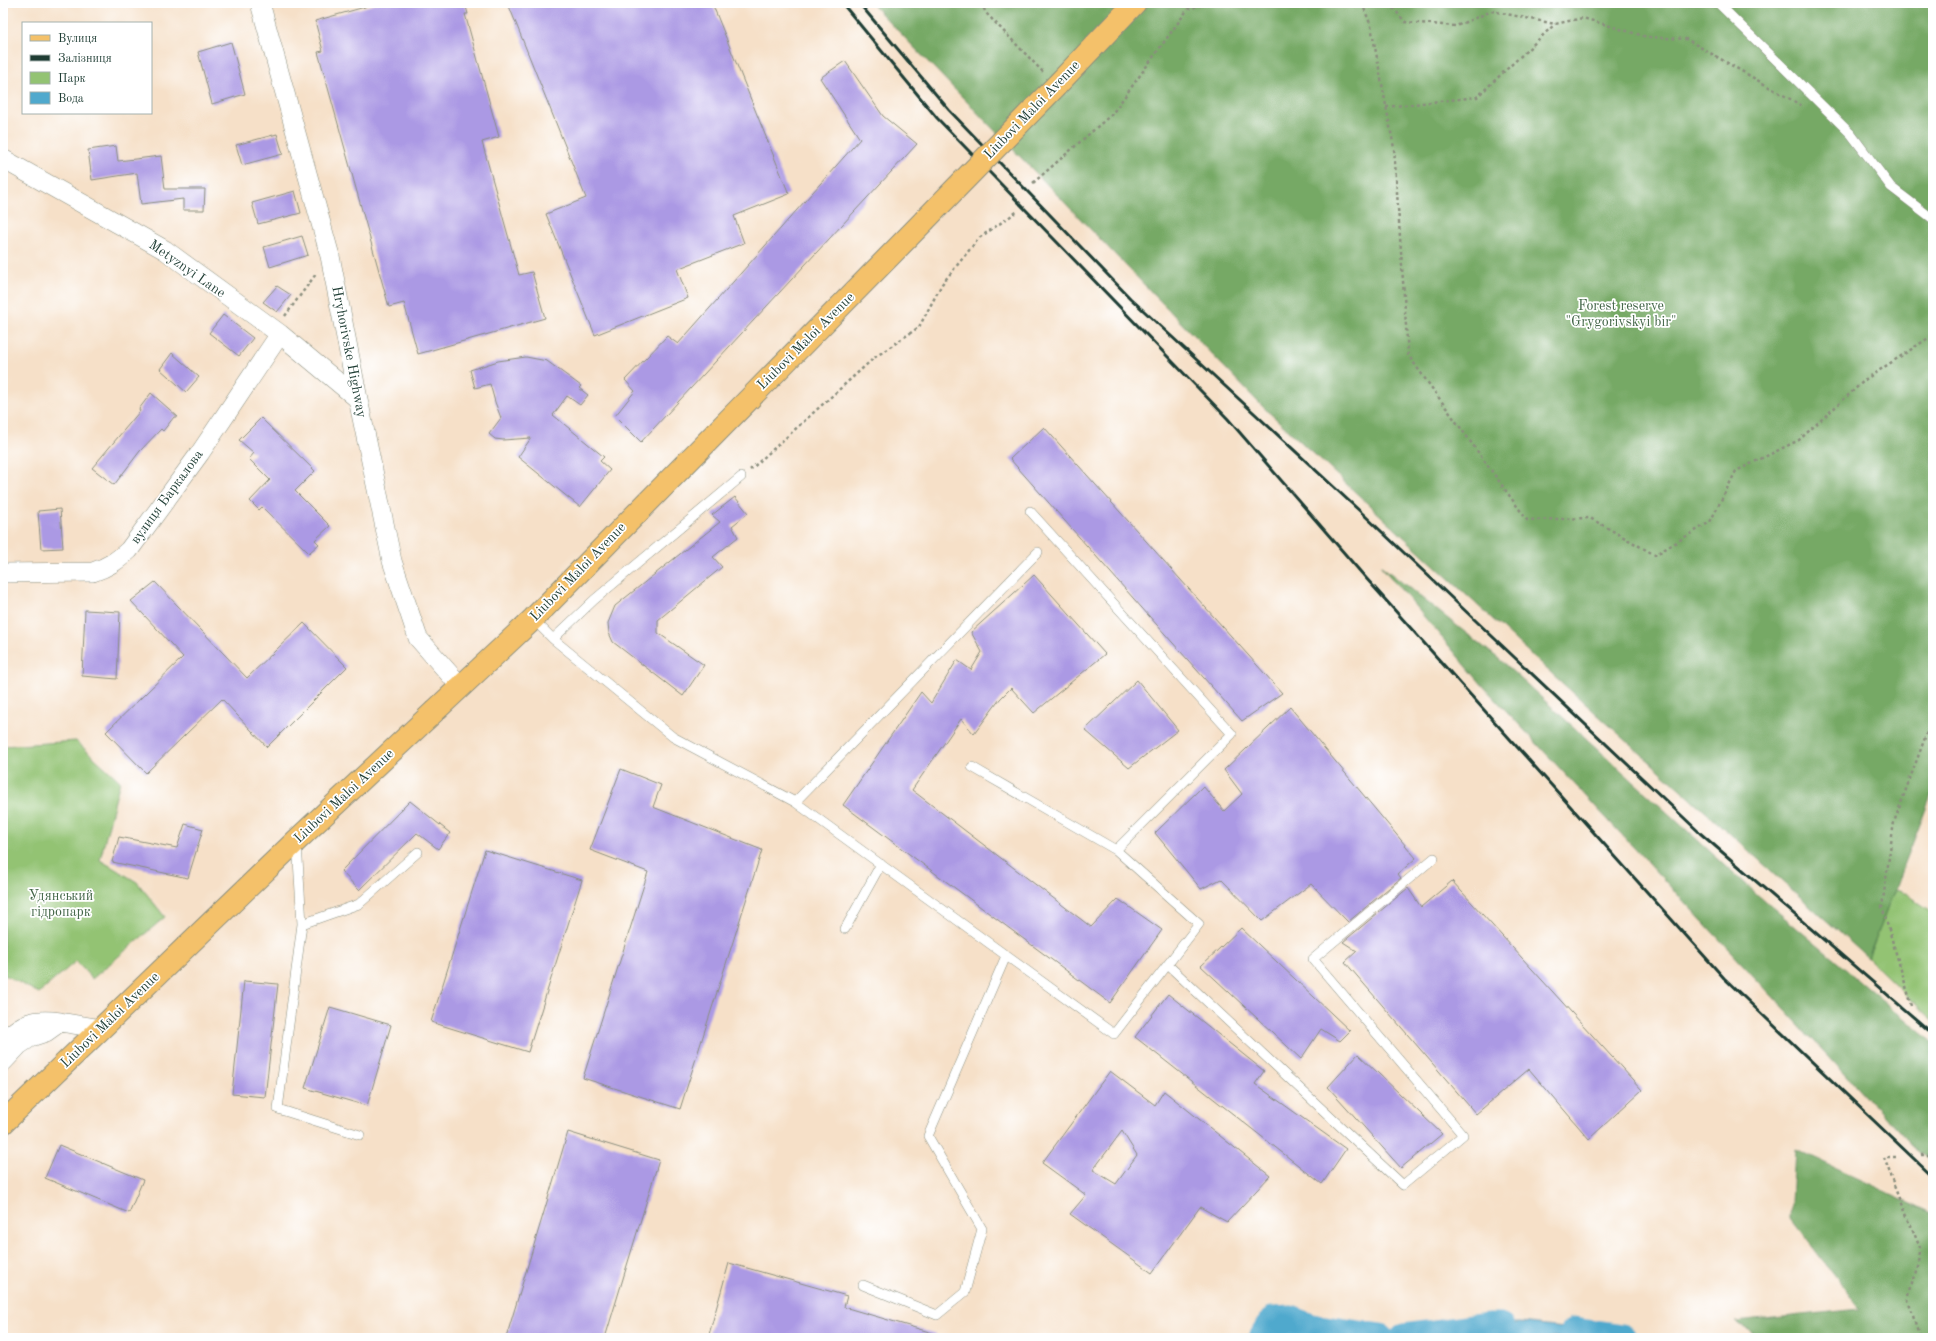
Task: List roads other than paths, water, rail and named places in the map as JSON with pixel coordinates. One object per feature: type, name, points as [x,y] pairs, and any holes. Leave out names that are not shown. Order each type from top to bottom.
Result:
[{"type":"main road","name":"Liubovi Maloi Avenue","points":[[3,1122],[102,1029],[297,840],[534,619],[1056,86],[1135,3]]},
{"type":"street","name":"Hryhorivske Highway","points":[[260,3],[330,256],[392,561],[418,638],[461,687]]},
{"type":"street","name":"Metyznyi Lane","points":[[3,159],[164,250],[280,334],[358,399]]},
{"type":"street","name":"вулиця Баркалова","points":[[3,573],[93,572],[118,561],[129,550],[200,453],[280,334]]},
{"type":"street","points":[[3,1041],[18,1027],[42,1019],[102,1029]]},
{"type":"street","points":[[3,1062],[25,1041],[31,1037],[46,1032],[60,1022]]},
{"type":"lane","points":[[1718,3],[1851,134],[1891,187],[1933,220]]},
{"type":"lane","points":[[553,639],[594,600],[741,477]]},
{"type":"lane","points":[[1030,511],[1232,734],[1116,850]]},
{"type":"lane","points":[[796,802],[1038,552]]},
{"type":"lane","points":[[534,619],[553,639],[673,737],[796,802],[1114,1034],[1199,924],[1116,850],[972,767]]},
{"type":"lane","points":[[297,840],[302,924],[278,1109],[360,1135]]},
{"type":"lane","points":[[302,924],[359,904],[418,852]]},
{"type":"lane","points":[[1168,965],[1403,1185],[1463,1135],[1313,959],[1434,858]]},
{"type":"lane","points":[[844,929],[881,864]]},
{"type":"lane","points":[[863,1285],[937,1315],[965,1292],[982,1229],[928,1136],[1006,956]]},
{"type":"water","points":[[1279,1317],[1304,1321],[1325,1329],[1357,1334],[1387,1334],[1415,1337],[1444,1335],[1490,1323],[1520,1323],[1581,1330],[1618,1338],[1253,1338]]},
{"type":"waterway","points":[[1263,1338],[1273,1321],[1291,1320],[1312,1328],[1381,1338]]},
{"type":"waterway","points":[[1404,1338],[1489,1327],[1500,1327]]},
{"type":"waterway","points":[[1574,1331],[1622,1338]]},
{"type":"railway","points":[[842,3],[937,118],[1228,419],[1365,577],[1724,978],[1933,1177]]},
{"type":"railway","points":[[859,3],[949,110],[1130,298],[1363,514],[1700,833],[1933,1034]]},
{"type":"park label","name":"Forest reserve \"Grygorivskyi bir\"","points":[[1621,314]]},
{"type":"park label","name":"Удянський гідропарк","points":[[61,904]]}]
